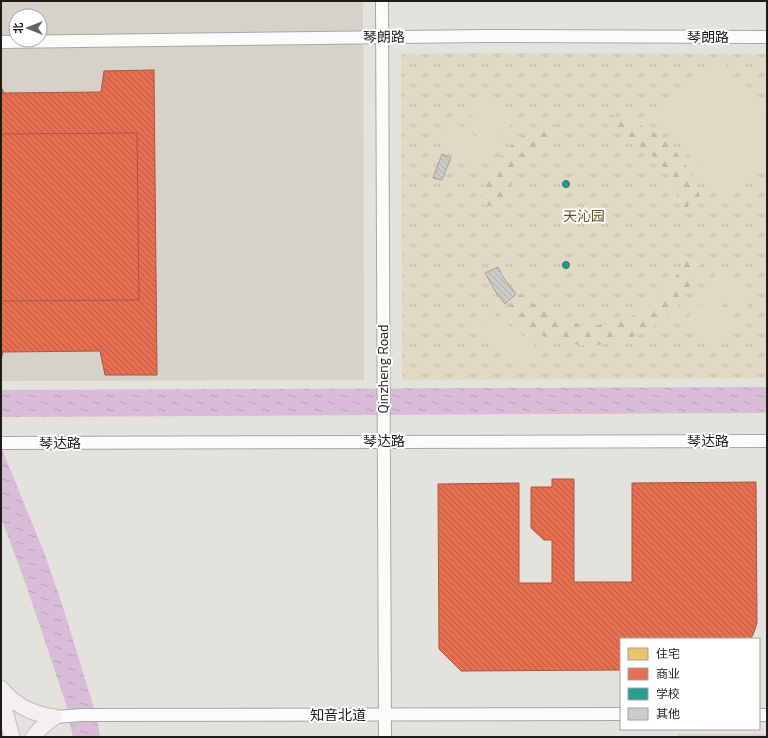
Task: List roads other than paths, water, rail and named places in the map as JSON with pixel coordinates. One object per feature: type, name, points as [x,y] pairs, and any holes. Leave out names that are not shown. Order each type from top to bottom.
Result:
[{"type":"main road","points":[[1,688],[10,698],[26,709],[44,716],[54,717]]},
{"type":"main road","points":[[1,696],[12,737]]},
{"type":"main road","points":[[33,737],[54,717]]},
{"type":"street","name":"Qinzheng Road","points":[[382,1],[385,737]]},
{"type":"street","name":"琴朗路","points":[[1,42],[484,36],[767,37]]},
{"type":"street","name":"琴达路","points":[[5,443],[767,441]]},
{"type":"street","name":"知音北道","points":[[54,717],[104,715],[620,714]]},
{"type":"water","points":[[767,387],[767,413],[1,417],[1,390]]},
{"type":"water","points":[[1,447],[45,555],[62,604],[97,718],[100,737],[73,737],[65,701],[24,579],[1,518]]},
{"type":"park label","name":"天沁园","points":[[584,216]]}]
